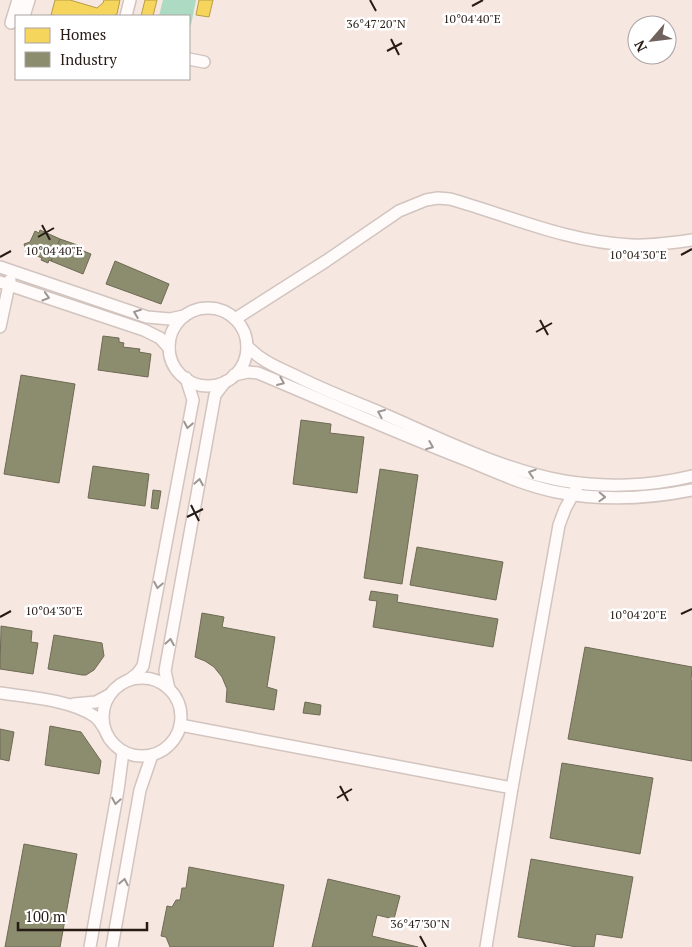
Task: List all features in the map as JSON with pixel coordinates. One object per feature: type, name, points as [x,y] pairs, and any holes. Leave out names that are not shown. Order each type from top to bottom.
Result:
[{"type":"street","points":[[9,23],[18,0]]},
{"type":"street","points":[[24,15],[29,0]]},
{"type":"street","points":[[126,15],[130,0]]},
{"type":"street","points":[[190,59],[204,62]]},
{"type":"street","points":[[235,318],[326,261],[399,211],[426,200],[450,199],[536,227],[579,238],[642,245],[692,240]]},
{"type":"street","points":[[0,267],[147,317],[170,319],[184,316],[199,309],[216,308],[235,318],[245,336],[247,346],[243,362],[215,395],[165,671],[169,689]]},
{"type":"street","points":[[0,327],[4,284],[12,271]]},
{"type":"street","points":[[4,284],[155,334],[169,348]]},
{"type":"street","points":[[184,316],[173,330],[169,348],[172,360],[177,370],[186,378],[204,385],[214,386],[248,372],[258,373],[420,442],[554,492],[588,497],[634,498],[664,496],[692,490]]},
{"type":"street","points":[[247,346],[258,357],[268,363],[323,389],[503,464],[543,476],[579,483],[625,485],[692,476]]},
{"type":"street","points":[[104,729],[102,717],[110,694],[118,686],[129,680],[143,666],[193,400],[186,378]]},
{"type":"street","points":[[486,947],[559,524],[579,483]]},
{"type":"street","points":[[0,693],[64,704],[88,712],[95,717],[104,729],[109,740],[122,752],[132,756],[146,757],[166,748],[176,736],[181,715],[176,699],[169,689],[162,684],[150,679],[139,678],[129,680]]},
{"type":"street","points":[[64,704],[89,704],[110,694]]},
{"type":"street","points":[[180,725],[512,788]]},
{"type":"street","points":[[90,947],[118,790],[122,752]]},
{"type":"street","points":[[112,947],[140,790],[152,755]]},
{"type":"green space","points":[[163,0],[196,0],[191,25],[190,15],[159,15]]},
{"type":"building: Homes","points":[[55,0],[70,0],[97,8],[104,0],[120,0],[117,14],[115,15],[51,15]]},
{"type":"building: Homes","points":[[145,0],[157,0],[153,15],[141,15]]},
{"type":"building: Homes","points":[[199,0],[213,0],[209,17],[196,15]]},
{"type":"building: Industry","points":[[40,230],[60,239],[51,261],[49,260],[48,263],[32,254],[27,255],[24,244],[30,242],[35,231],[39,233]]},
{"type":"building: Industry","points":[[60,239],[83,247],[81,250],[91,254],[83,274],[51,261]]},
{"type":"building: Industry","points":[[115,261],[169,284],[161,304],[106,284]]},
{"type":"building: Industry","points":[[103,336],[119,338],[119,342],[124,343],[123,347],[140,349],[139,352],[151,354],[148,377],[98,370]]},
{"type":"building: Industry","points":[[21,375],[75,384],[59,483],[4,474]]},
{"type":"building: Industry","points":[[301,420],[331,424],[330,433],[364,437],[357,493],[293,484]]},
{"type":"building: Industry","points":[[93,466],[149,474],[145,506],[88,498]]},
{"type":"building: Industry","points":[[380,469],[418,475],[402,584],[364,578]]},
{"type":"building: Industry","points":[[153,490],[161,491],[158,509],[151,508]]},
{"type":"building: Industry","points":[[417,547],[503,562],[496,600],[410,585]]},
{"type":"building: Industry","points":[[371,591],[398,595],[397,602],[498,619],[493,647],[373,627],[377,601],[369,600]]},
{"type":"building: Industry","points":[[202,613],[224,617],[222,627],[275,637],[267,687],[277,690],[274,710],[226,702],[227,689],[222,677],[214,667],[195,657]]},
{"type":"building: Industry","points":[[1,626],[32,631],[31,642],[38,643],[33,674],[0,669]]},
{"type":"building: Industry","points":[[54,635],[102,643],[104,656],[94,670],[86,675],[48,669]]},
{"type":"building: Industry","points":[[585,647],[692,667],[692,761],[568,739]]},
{"type":"building: Industry","points":[[305,702],[321,705],[320,715],[303,713]]},
{"type":"building: Industry","points":[[50,726],[81,732],[101,761],[99,774],[45,765]]},
{"type":"building: Industry","points":[[0,729],[14,732],[9,761],[0,759]]},
{"type":"building: Industry","points":[[562,763],[653,778],[640,854],[550,838]]},
{"type":"building: Industry","points":[[24,844],[77,854],[60,947],[5,947]]},
{"type":"building: Industry","points":[[531,859],[633,877],[622,938],[596,934],[594,947],[577,947],[518,937]]},
{"type":"building: Industry","points":[[189,867],[284,885],[273,947],[170,947],[166,937],[161,936],[167,906],[172,907],[176,900],[180,900],[182,888],[186,888]]},
{"type":"building: Industry","points":[[328,879],[400,896],[394,919],[377,915],[372,936],[418,947],[312,947]]}]
